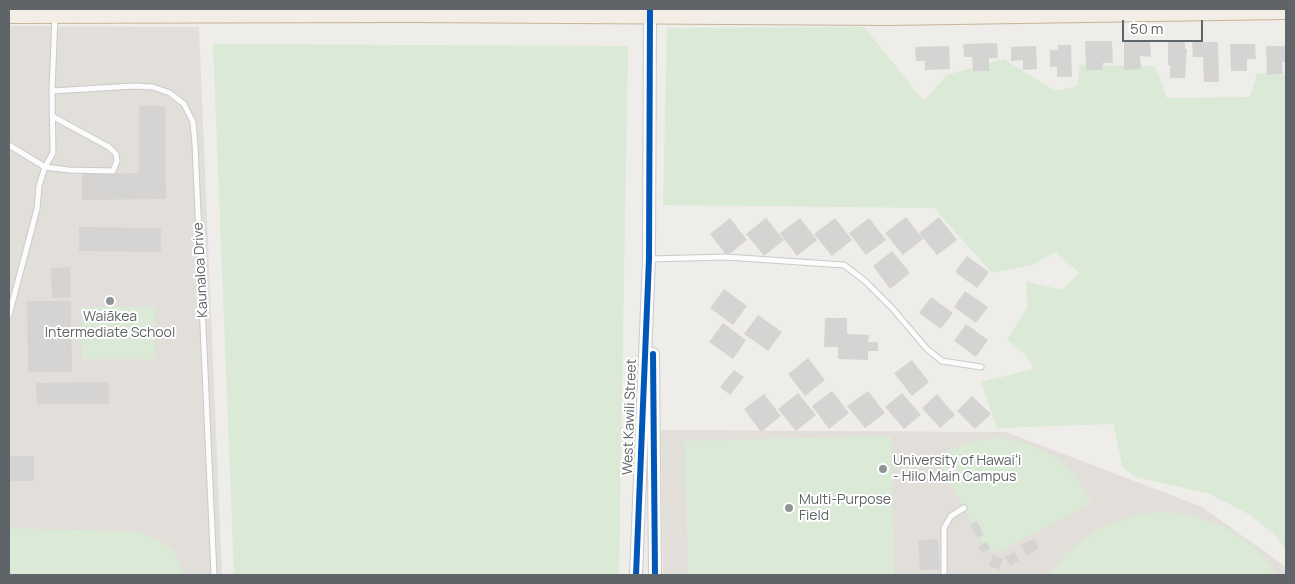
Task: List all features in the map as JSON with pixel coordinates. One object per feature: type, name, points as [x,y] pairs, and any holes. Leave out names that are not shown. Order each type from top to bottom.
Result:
[{"type":"highway","points":[[9,15],[650,12],[888,17],[1286,11]]},
{"type":"street","name":"West Kawili Street","points":[[636,575],[649,259],[650,12]]},
{"type":"street","name":"West Kawili Street","points":[[649,259],[654,380],[655,575]]},
{"type":"lane","points":[[9,315],[37,209],[39,186],[45,167],[53,153],[52,91],[55,15]]},
{"type":"lane","name":"Kaunaloa Drive","points":[[52,91],[134,86],[153,87],[170,93],[184,104],[193,122],[214,575]]},
{"type":"lane","points":[[9,145],[45,167],[69,170],[113,171],[117,161],[116,154],[109,147],[52,116]]},
{"type":"lane","points":[[649,259],[726,258],[844,265],[865,281],[892,308],[927,349],[942,361],[981,367]]},
{"type":"lane","points":[[944,575],[944,528],[951,516],[964,508]]},
{"type":"shaded area","name":"Waiākea Intermediate School","points":[[9,26],[199,27],[222,575],[9,575]]},
{"type":"shaded area","name":"University of Hawaiʻi - Hilo Main Campus","points":[[661,430],[1006,432],[1202,507],[1286,567],[1286,575],[663,575]]},
{"type":"green space","points":[[864,27],[924,101],[947,75],[1004,59],[1055,91],[1077,86],[1080,65],[1155,66],[1167,98],[1250,97],[1257,73],[1286,75],[1286,550],[1275,535],[1250,515],[1210,494],[1136,477],[1123,468],[1113,424],[997,428],[981,382],[1034,369],[1025,355],[1007,339],[1027,308],[1026,281],[1062,290],[1079,273],[1056,252],[1032,265],[992,273],[934,208],[663,205],[667,28]]},
{"type":"green space","points":[[213,44],[628,46],[619,575],[234,575]]},
{"type":"green space","points":[[82,307],[155,307],[155,359],[82,359]]},
{"type":"green space","name":"Multi-Purpose Field","points":[[891,436],[894,575],[688,575],[685,441]]},
{"type":"green space","points":[[994,438],[1019,441],[1053,456],[1071,472],[1091,503],[999,552],[985,548],[937,457],[970,442]]},
{"type":"green space","points":[[1163,512],[1195,516],[1225,527],[1263,556],[1277,575],[1050,575],[1064,556],[1102,527],[1132,516]]},
{"type":"green space","points":[[9,528],[139,532],[161,541],[174,552],[184,575],[9,575]]},
{"type":"building","points":[[1150,40],[1151,57],[1140,56],[1141,69],[1124,70],[1124,41]]},
{"type":"building","points":[[1085,41],[1112,41],[1113,63],[1103,63],[1102,70],[1086,70]]},
{"type":"building","points":[[1168,41],[1185,41],[1185,49],[1187,49],[1185,78],[1170,78]]},
{"type":"building","points":[[1192,42],[1218,42],[1219,82],[1204,82],[1203,57],[1193,57]]},
{"type":"building","points":[[997,43],[998,58],[989,58],[989,71],[973,71],[972,57],[964,57],[963,44]]},
{"type":"building","points":[[1230,44],[1255,44],[1256,59],[1247,59],[1247,71],[1231,71]]},
{"type":"building","points":[[1058,45],[1071,45],[1072,77],[1057,77],[1057,66],[1050,67],[1050,50],[1058,50]]},
{"type":"building","points":[[949,46],[950,69],[925,70],[925,61],[916,61],[915,47]]},
{"type":"building","points":[[1036,46],[1037,69],[1023,70],[1023,60],[1011,61],[1011,47]]},
{"type":"building","points":[[1266,46],[1286,46],[1286,62],[1282,62],[1283,74],[1267,75]]},
{"type":"building","points":[[139,106],[165,106],[166,199],[82,200],[82,174],[139,173]]},
{"type":"building","points":[[906,217],[923,239],[903,255],[885,233]]},
{"type":"building","points":[[939,217],[957,240],[937,255],[919,233]]},
{"type":"building","points":[[730,218],[747,240],[727,256],[710,234]]},
{"type":"building","points":[[766,218],[784,240],[764,256],[746,234]]},
{"type":"building","points":[[800,218],[817,240],[797,256],[780,233]]},
{"type":"building","points":[[835,218],[852,240],[832,256],[814,234]]},
{"type":"building","points":[[869,218],[886,240],[866,255],[849,233]]},
{"type":"building","points":[[79,227],[161,228],[161,252],[79,251]]},
{"type":"building","points":[[892,251],[910,273],[890,289],[873,266]]},
{"type":"building","points":[[967,256],[989,272],[977,288],[955,272]]},
{"type":"building","points":[[70,267],[71,297],[52,298],[51,268]]},
{"type":"building","points":[[724,289],[747,306],[733,325],[710,308]]},
{"type":"building","points":[[965,291],[988,307],[976,323],[954,307]]},
{"type":"building","points":[[931,297],[953,313],[941,329],[919,313]]},
{"type":"building","points":[[27,301],[71,301],[72,372],[28,372]]},
{"type":"building","points":[[758,315],[782,332],[768,351],[744,334]]},
{"type":"building","points":[[825,318],[847,318],[847,334],[869,335],[868,342],[878,342],[878,351],[868,351],[868,360],[838,359],[838,347],[824,347]]},
{"type":"building","points":[[723,323],[746,340],[733,359],[709,342]]},
{"type":"building","points":[[966,324],[988,340],[976,357],[954,341]]},
{"type":"building","points":[[808,358],[825,380],[805,396],[788,374]]},
{"type":"building","points":[[912,360],[929,382],[912,396],[894,373]]},
{"type":"building","points":[[734,370],[744,377],[730,395],[720,387]]},
{"type":"building","points":[[109,382],[109,404],[37,404],[36,383]]},
{"type":"building","points":[[832,391],[849,413],[829,429],[812,406]]},
{"type":"building","points":[[868,391],[885,413],[865,428],[847,406]]},
{"type":"building","points":[[798,393],[816,415],[796,431],[778,409]]},
{"type":"building","points":[[902,393],[921,415],[904,429],[885,407]]},
{"type":"building","points":[[764,394],[781,416],[761,432],[744,409]]},
{"type":"building","points":[[937,394],[955,415],[940,428],[922,408]]},
{"type":"building","points":[[972,396],[991,414],[975,429],[957,411]]},
{"type":"building","points":[[9,456],[34,456],[34,481],[9,481]]},
{"type":"building","points":[[977,521],[984,535],[978,538],[970,524]]},
{"type":"building","points":[[938,539],[940,569],[920,570],[918,540]]},
{"type":"building","points":[[1034,539],[1039,549],[1026,555],[1021,545]]},
{"type":"building","points":[[986,542],[990,548],[982,553],[978,547]]},
{"type":"building","points":[[1014,552],[1019,561],[1010,566],[1005,557]]},
{"type":"building","points":[[993,555],[1003,559],[999,570],[989,566]]},
{"type":"cycle path","points":[[636,575],[649,259],[650,9]]},
{"type":"cycle path","points":[[653,354],[655,575]]},
{"type":"place","name":"Waiākea Intermediate School","points":[[110,301]]},
{"type":"place","name":"University of Hawaiʻi - Hilo Main Campus","points":[[883,469]]},
{"type":"place","name":"Multi-Purpose Field","points":[[789,508]]}]
